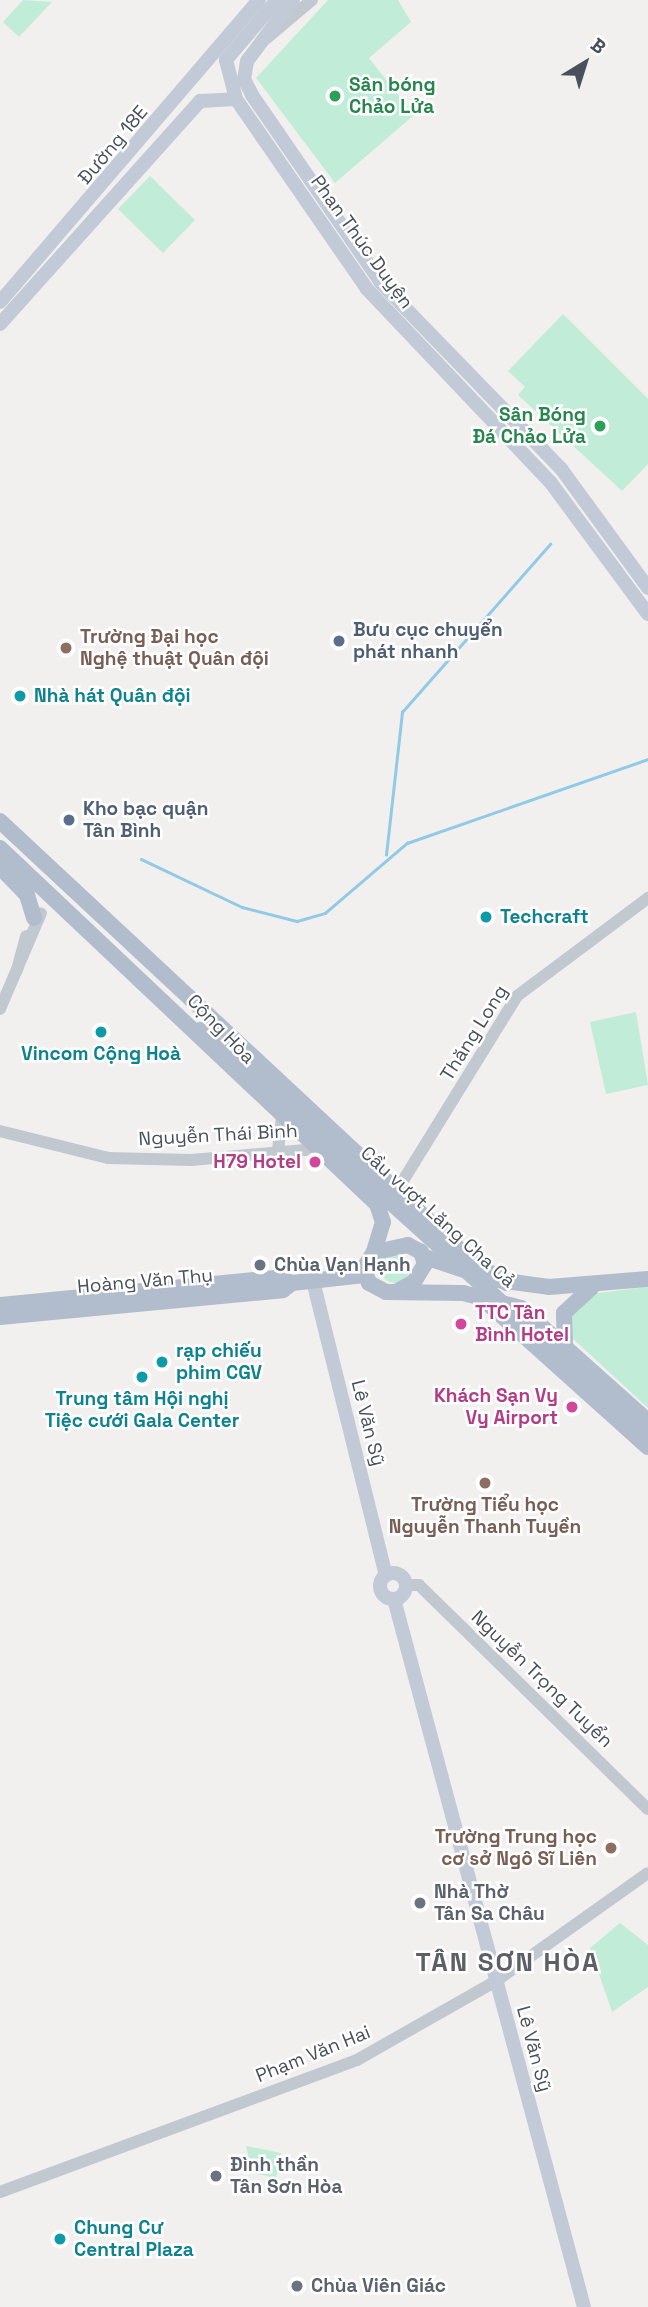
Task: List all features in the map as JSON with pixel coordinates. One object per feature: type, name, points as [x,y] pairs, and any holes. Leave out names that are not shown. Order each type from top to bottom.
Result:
[{"type":"main road","points":[[236,48],[268,5],[293,0]]},
{"type":"main road","points":[[264,40],[268,5]]},
{"type":"main road","name":"Phan Thúc Duyện","points":[[268,5],[236,48],[225,70],[236,99],[368,289],[551,483],[648,614]]},
{"type":"main road","name":"Đường 18E","points":[[1,320],[268,5]]},
{"type":"main road","name":"Phan Thúc Duyện","points":[[264,40],[247,61],[244,79],[252,95],[381,283],[562,470],[648,588]]},
{"type":"main road","name":"Đường 18E","points":[[0,302],[117,181],[200,101],[236,99]]},
{"type":"main road","name":"Cộng Hòa","points":[[0,821],[396,1192],[473,1262],[507,1283]]},
{"type":"main road","name":"Cộng Hòa","points":[[0,848],[171,1007],[382,1212],[374,1252]]},
{"type":"main road","points":[[0,855],[2,870],[27,895],[38,915]]},
{"type":"main road","name":"Cầu vượt Lăng Cha Cả","points":[[171,1007],[200,1030],[648,1435]]},
{"type":"main road","points":[[376,1172],[418,1247]]},
{"type":"main road","points":[[396,1292],[414,1282],[418,1247],[415,1209]]},
{"type":"main road","points":[[648,1279],[594,1285],[507,1283],[418,1247],[391,1245],[374,1252],[365,1275],[377,1288],[396,1292],[476,1295],[528,1312],[648,1421]]},
{"type":"main road","name":"Hoàng Văn Thụ","points":[[0,1305],[276,1278],[292,1283],[365,1275]]},
{"type":"main road","name":"Lê Văn Sỹ","points":[[313,1280],[386,1575],[381,1590],[394,1599],[584,2307]]},
{"type":"main road","name":"Hoàng Văn Thụ","points":[[0,1317],[283,1290],[292,1283]]},
{"type":"main road","points":[[566,1345],[560,1332],[564,1313],[594,1285]]},
{"type":"main road","points":[[476,1295],[648,1447]]},
{"type":"main road","points":[[386,1575],[399,1574],[406,1584],[394,1599]]},
{"type":"street","points":[[264,40],[312,0]]},
{"type":"street","points":[[0,1009],[38,915],[64,882]]},
{"type":"street","name":"Thăng Long","points":[[396,1192],[517,996],[648,898]]},
{"type":"street","points":[[278,1150],[282,1117]]},
{"type":"street","name":"Nguyễn Thái Bình","points":[[0,1131],[108,1158],[191,1160],[278,1150],[317,1149]]},
{"type":"street","name":"Nguyễn Trọng Tuyển","points":[[406,1584],[419,1586],[648,1809]]},
{"type":"street","name":"Phạm Văn Hai","points":[[0,2192],[357,2060],[496,1981],[648,1873]]},
{"type":"green space","points":[[23,0],[52,2],[19,37],[3,22]]},
{"type":"green space","name":"Sân bóng Chảo Lửa","points":[[328,0],[398,0],[411,22],[369,58],[414,115],[335,183],[256,78]]},
{"type":"green space","points":[[150,176],[195,220],[163,253],[118,209]]},
{"type":"green space","name":"Sân Bóng Đá Chảo Lửa","points":[[563,314],[648,399],[648,464],[622,491],[518,395],[525,387],[508,371]]},
{"type":"green space","points":[[636,1012],[648,1085],[606,1094],[590,1022]]},
{"type":"green space","points":[[395,1253],[401,1254],[409,1262],[409,1274],[401,1282],[395,1283],[389,1282],[381,1274],[380,1268],[381,1262],[389,1254]]},
{"type":"green space","points":[[648,1287],[648,1408],[570,1336],[568,1313],[589,1294]]},
{"type":"green space","points":[[620,1923],[648,1945],[648,1987],[612,2012],[590,1948]]},
{"type":"green space","points":[[246,2146],[281,2153],[276,2178],[252,2173]]},
{"type":"waterway","points":[[386,855],[402,712],[550,544]]},
{"type":"waterway","points":[[141,859],[242,907],[297,921],[325,913],[407,843],[648,759]]},
{"type":"place","name":"Sân bóng Chảo Lửa","points":[[335,96]]},
{"type":"place","name":"Sân Bóng Đá Chảo Lửa","points":[[600,426]]},
{"type":"place","name":"Bưu cục chuyển phát nhanh","points":[[339,641]]},
{"type":"place","name":"Trường Đại học Nghệ thuật Quân đội","points":[[66,648]]},
{"type":"place","name":"Nhà hát Quân đội","points":[[20,696]]},
{"type":"place","name":"Kho bạc quận Tân Bình","points":[[69,820]]},
{"type":"place","name":"Techcraft","points":[[486,917]]},
{"type":"place","name":"Vincom Cộng Hoà","points":[[101,1032]]},
{"type":"place","name":"H79 Hotel","points":[[315,1162]]},
{"type":"place","name":"Chùa Vạn Hạnh","points":[[260,1265]]},
{"type":"place","name":"TTC Tân Bình Hotel","points":[[461,1324]]},
{"type":"place","name":"rạp chiếu phim CGV","points":[[162,1362]]},
{"type":"place","name":"Trung tâm Hội nghị Tiệc cưới Gala Center","points":[[142,1377]]},
{"type":"place","name":"Khách Sạn Vy Vy Airport","points":[[572,1407]]},
{"type":"place","name":"Trường Tiểu học Nguyễn Thanh Tuyền","points":[[485,1483]]},
{"type":"place","name":"Trường Trung học cơ sở Ngô Sĩ Liên","points":[[611,1848]]},
{"type":"place","name":"Nhà Thờ Tân Sa Châu","points":[[420,1903]]},
{"type":"place","name":"Đình thần Tân Sơn Hòa","points":[[216,2176]]},
{"type":"place","name":"Chung Cư Central Plaza","points":[[60,2239]]},
{"type":"place","name":"Chùa Viên Giác","points":[[297,2286]]},
{"type":"district","name":"TÂN SƠN HÒA","points":[[508,1963]]}]
